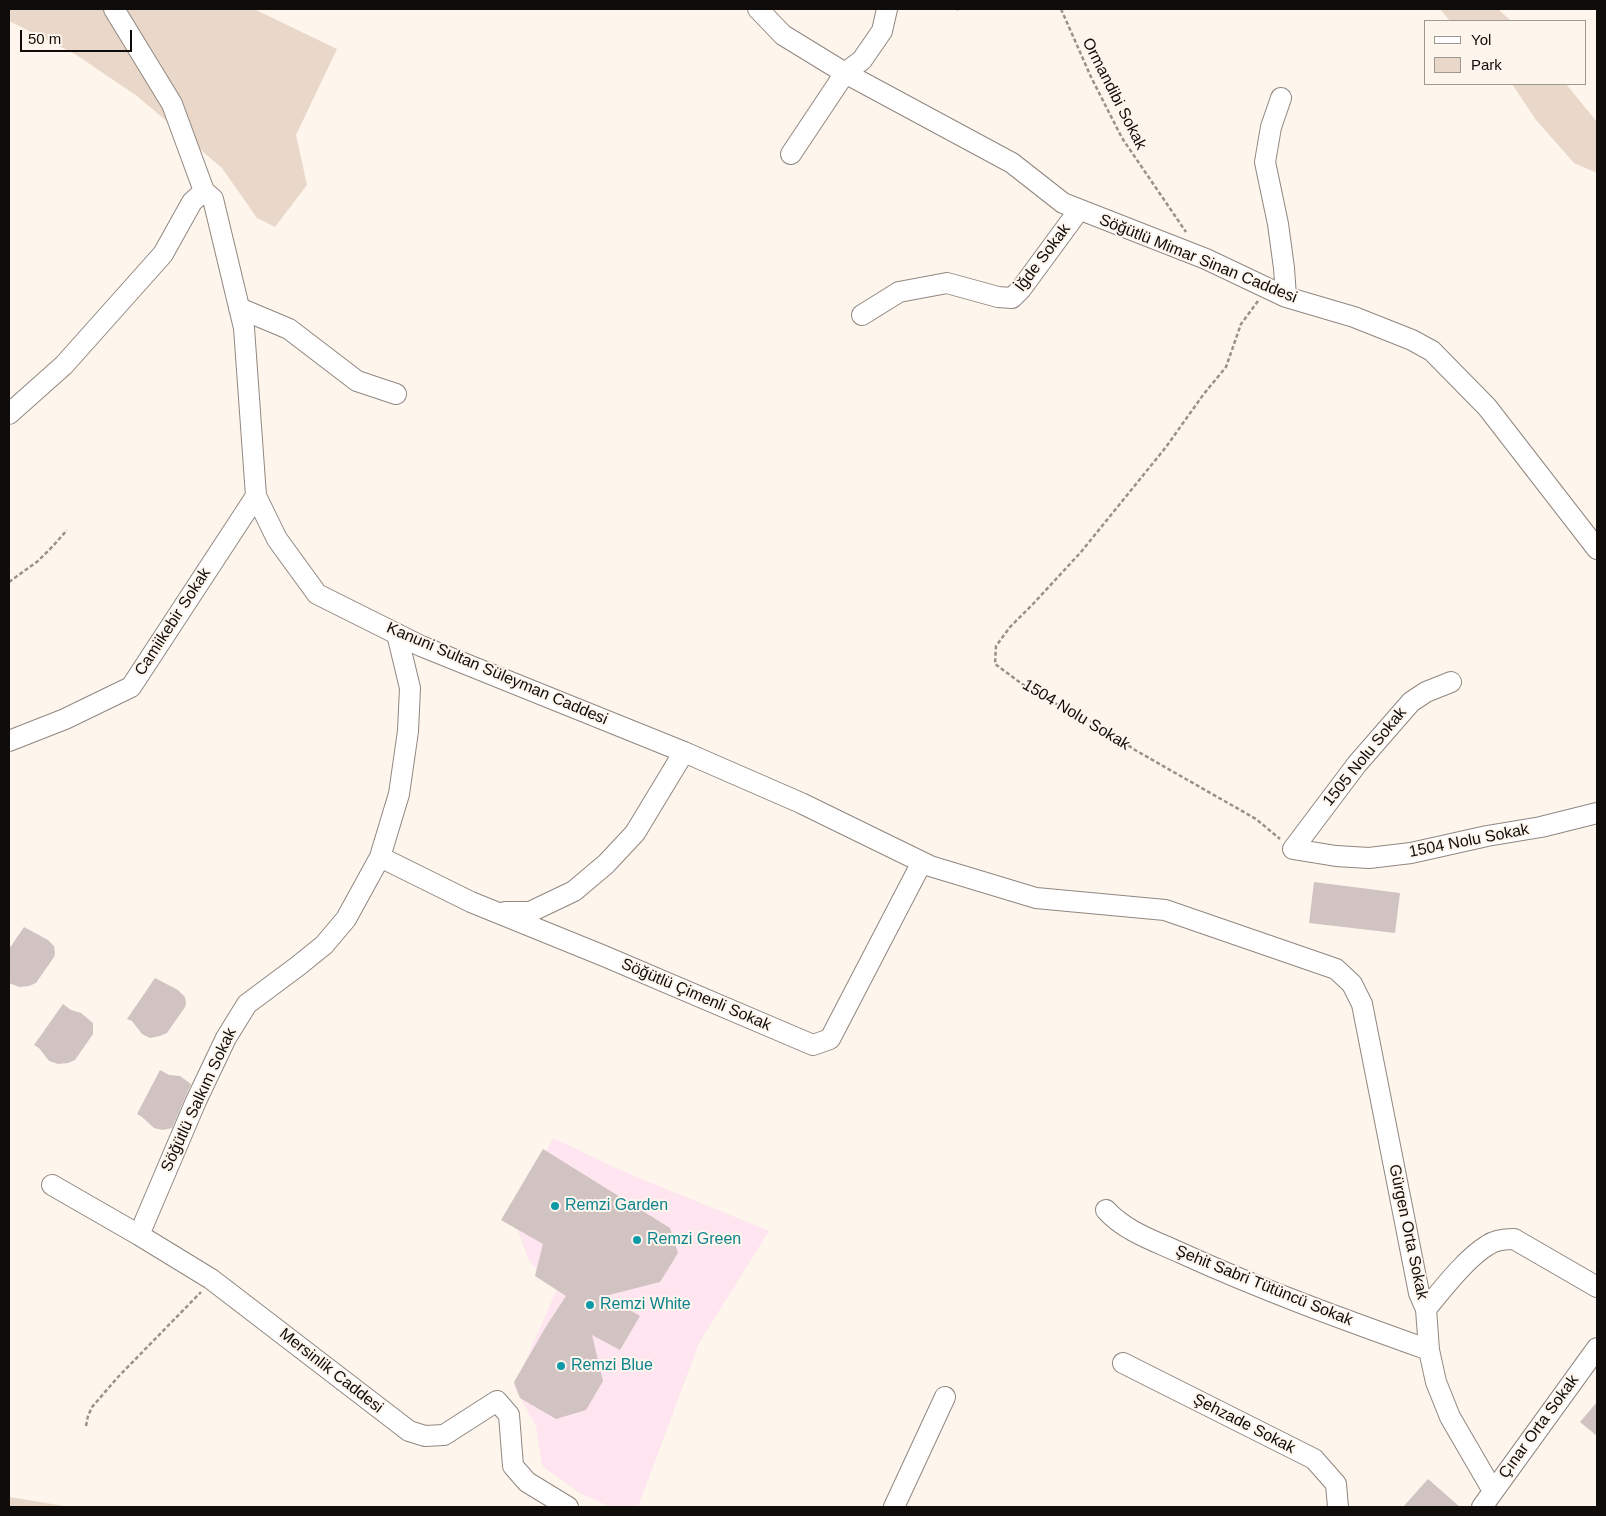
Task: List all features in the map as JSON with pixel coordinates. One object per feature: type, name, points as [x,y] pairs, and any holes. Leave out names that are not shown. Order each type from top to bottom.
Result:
[{"type":"street","points":[[9,414],[64,366],[163,254],[192,202],[204,191],[172,104],[114,9]]},
{"type":"street","name":"Söğütlü Mimar Sinan Caddesi","points":[[758,9],[783,35],[845,73],[1012,163],[1063,204],[1206,259],[1277,292],[1354,317],[1412,340],[1432,352],[1487,407],[1597,549]]},
{"type":"street","points":[[791,154],[845,73],[862,60],[882,31],[887,9]]},
{"type":"street","points":[[1277,292],[1284,268],[1278,224],[1265,162],[1272,127],[1281,98]]},
{"type":"street","name":"Kanuni Sultan Süleyman Caddesi","points":[[204,191],[213,199],[244,328],[256,496],[278,539],[317,594],[421,646],[684,752],[801,803],[930,866],[1036,898],[1165,910],[1336,969]]},
{"type":"street","name":"İğde Sokak","points":[[862,315],[899,292],[947,283],[998,298],[1012,298],[1022,289],[1079,210]]},
{"type":"street","points":[[239,308],[288,329],[357,381],[396,394]]},
{"type":"street","name":"Camiikebir Sokak","points":[[9,741],[64,719],[131,686],[256,496]]},
{"type":"street","name":"Söğütlü Salkım Sokak","points":[[139,1235],[196,1101],[226,1038],[247,1004],[324,945],[346,919],[380,857],[399,794],[408,731],[410,688],[397,634]]},
{"type":"street","name":"1505 Nolu Sokak","points":[[1293,850],[1357,764],[1411,702],[1426,692],[1451,682]]},
{"type":"street","points":[[497,912],[530,912],[574,891],[606,864],[635,833],[684,752]]},
{"type":"street","name":"1504 Nolu Sokak","points":[[1293,850],[1369,858],[1411,853],[1597,814]]},
{"type":"street","name":"Söğütlü Çimenli Sokak","points":[[380,857],[471,902],[813,1045],[830,1039],[922,862]]},
{"type":"street","name":"Gürgen Orta Sokak","points":[[1336,969],[1352,984],[1362,1004],[1419,1293],[1426,1309],[1429,1350],[1436,1382],[1487,1499]]},
{"type":"street","name":"Mersinlik Caddesi","points":[[52,1185],[212,1279],[409,1432],[425,1436],[444,1434],[497,1402],[509,1415],[513,1466],[527,1482],[568,1507]]},
{"type":"street","name":"Şehit Sabri Tütüncü Sokak","points":[[1106,1210],[1124,1227],[1203,1263],[1331,1316],[1429,1350]]},
{"type":"street","points":[[1426,1309],[1464,1265],[1488,1244],[1502,1240],[1514,1239],[1597,1287]]},
{"type":"street","name":"Çınar Orta Sokak","points":[[1487,1499],[1597,1348]]},
{"type":"street","name":"Şehzade Sokak","points":[[1123,1363],[1314,1459],[1336,1484],[1338,1507]]},
{"type":"street","points":[[894,1507],[945,1397]]},
{"type":"path","name":"Ormandibi Sokak","points":[[1061,9],[1114,124],[1133,156],[1190,236]]},
{"type":"path","name":"1504 Nolu Sokak","points":[[1277,292],[1241,324],[1226,367],[1203,394],[1166,447],[1081,552],[1010,627],[996,646],[995,664],[1033,692],[1102,726],[1135,750],[1256,819],[1293,850]]},
{"type":"path","points":[[9,582],[38,561],[67,530]]},
{"type":"path","points":[[86,1426],[92,1406],[212,1279]]},
{"type":"shaded area","points":[[553,1138],[620,1170],[769,1231],[699,1343],[638,1507],[610,1507],[578,1492],[542,1466],[536,1426],[514,1387],[557,1289],[529,1261],[512,1215]]},
{"type":"green space","points":[[9,9],[254,9],[337,49],[296,135],[307,185],[275,227],[257,218],[222,168],[137,96],[75,54],[9,21]]},
{"type":"green space","points":[[1440,9],[1498,9],[1510,20],[1449,20]]},
{"type":"green space","points":[[1513,85],[1567,85],[1597,122],[1597,173],[1574,163],[1536,120]]},
{"type":"green space","points":[[9,1497],[70,1507],[9,1507]]},
{"type":"building","points":[[1314,882],[1400,893],[1395,933],[1309,923]]},
{"type":"building","points":[[24,927],[48,940],[54,946],[55,953],[36,983],[19,987],[9,983],[9,949]]},
{"type":"building","points":[[155,978],[178,990],[185,997],[186,1004],[167,1033],[150,1038],[142,1034],[132,1021],[127,1019]]},
{"type":"building","points":[[63,1004],[71,1010],[81,1013],[93,1023],[93,1034],[75,1060],[58,1064],[49,1061],[39,1048],[34,1045]]},
{"type":"building","points":[[160,1070],[169,1075],[180,1076],[191,1084],[172,1128],[163,1130],[154,1128],[137,1114]]},
{"type":"building","points":[[543,1149],[670,1228],[678,1253],[660,1282],[605,1296],[640,1316],[620,1350],[592,1335],[603,1381],[586,1410],[556,1419],[520,1398],[514,1382],[566,1296],[535,1276],[543,1244],[501,1220]]},
{"type":"building","points":[[1597,1402],[1597,1436],[1580,1422]]},
{"type":"building","points":[[1428,1479],[1460,1507],[1403,1507]]},
{"type":"place","name":"Remzi Garden","points":[[555,1206]]},
{"type":"place","name":"Remzi Green","points":[[637,1240]]},
{"type":"place","name":"Remzi White","points":[[590,1305]]},
{"type":"place","name":"Remzi Blue","points":[[561,1366]]}]
